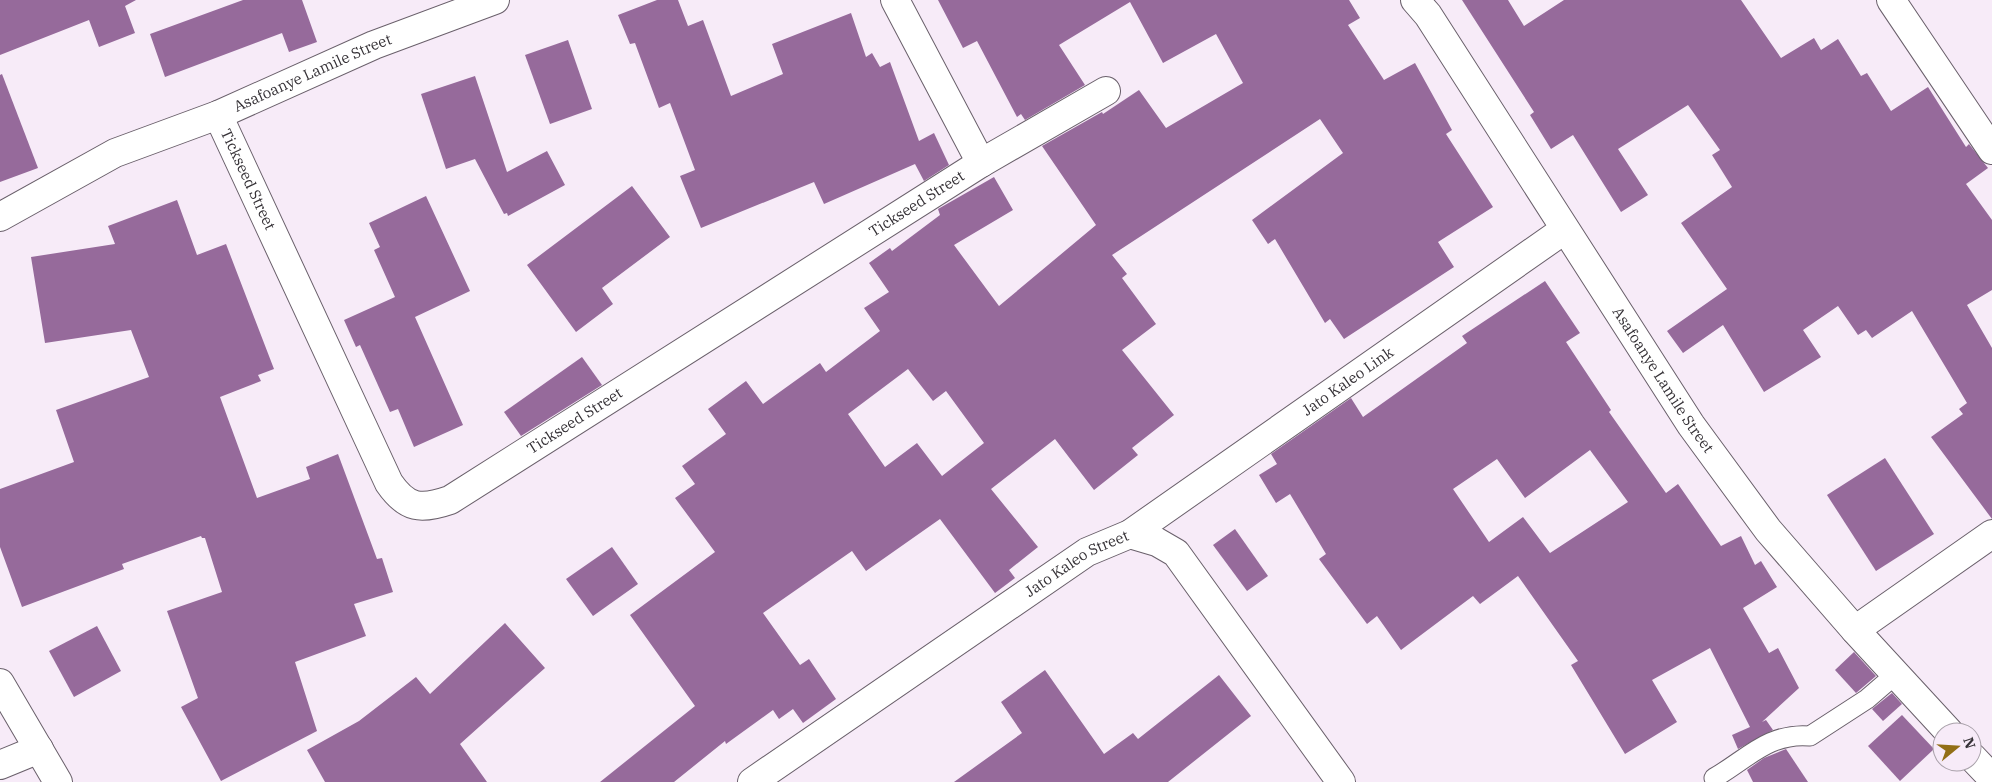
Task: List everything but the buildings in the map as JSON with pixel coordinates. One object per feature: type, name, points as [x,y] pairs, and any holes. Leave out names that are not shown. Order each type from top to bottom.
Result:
[{"type":"street","name":"Asafoanye Lamile Street","points":[[0,218],[115,153],[218,115],[374,44],[495,0]]},
{"type":"street","points":[[895,0],[980,163]]},
{"type":"street","name":"Asafoanye Lamile Street","points":[[1415,0],[1428,15],[1564,230],[1691,425],[1768,530],[1940,722]]},
{"type":"street","points":[[1891,0],[1992,150]]},
{"type":"street","name":"Tickseed Street","points":[[218,115],[389,483],[400,498],[414,505],[431,506],[450,500],[980,163],[1106,91]]},
{"type":"street","name":"Jato Kaleo Link","points":[[1130,534],[1564,230]]},
{"type":"street","name":"Jato Kaleo Street","points":[[752,782],[1087,552],[1130,534],[1156,542],[1176,553],[1341,782]]},
{"type":"street","points":[[1856,630],[1992,534]]},
{"type":"street","points":[[0,683],[58,782]]},
{"type":"street","points":[[0,765],[38,749]]},
{"type":"street","points":[[1982,768],[1992,778]]},
{"type":"lane","points":[[1716,782],[1714,778],[1761,745],[1800,735],[1810,736],[1867,699],[1896,674]]}]
